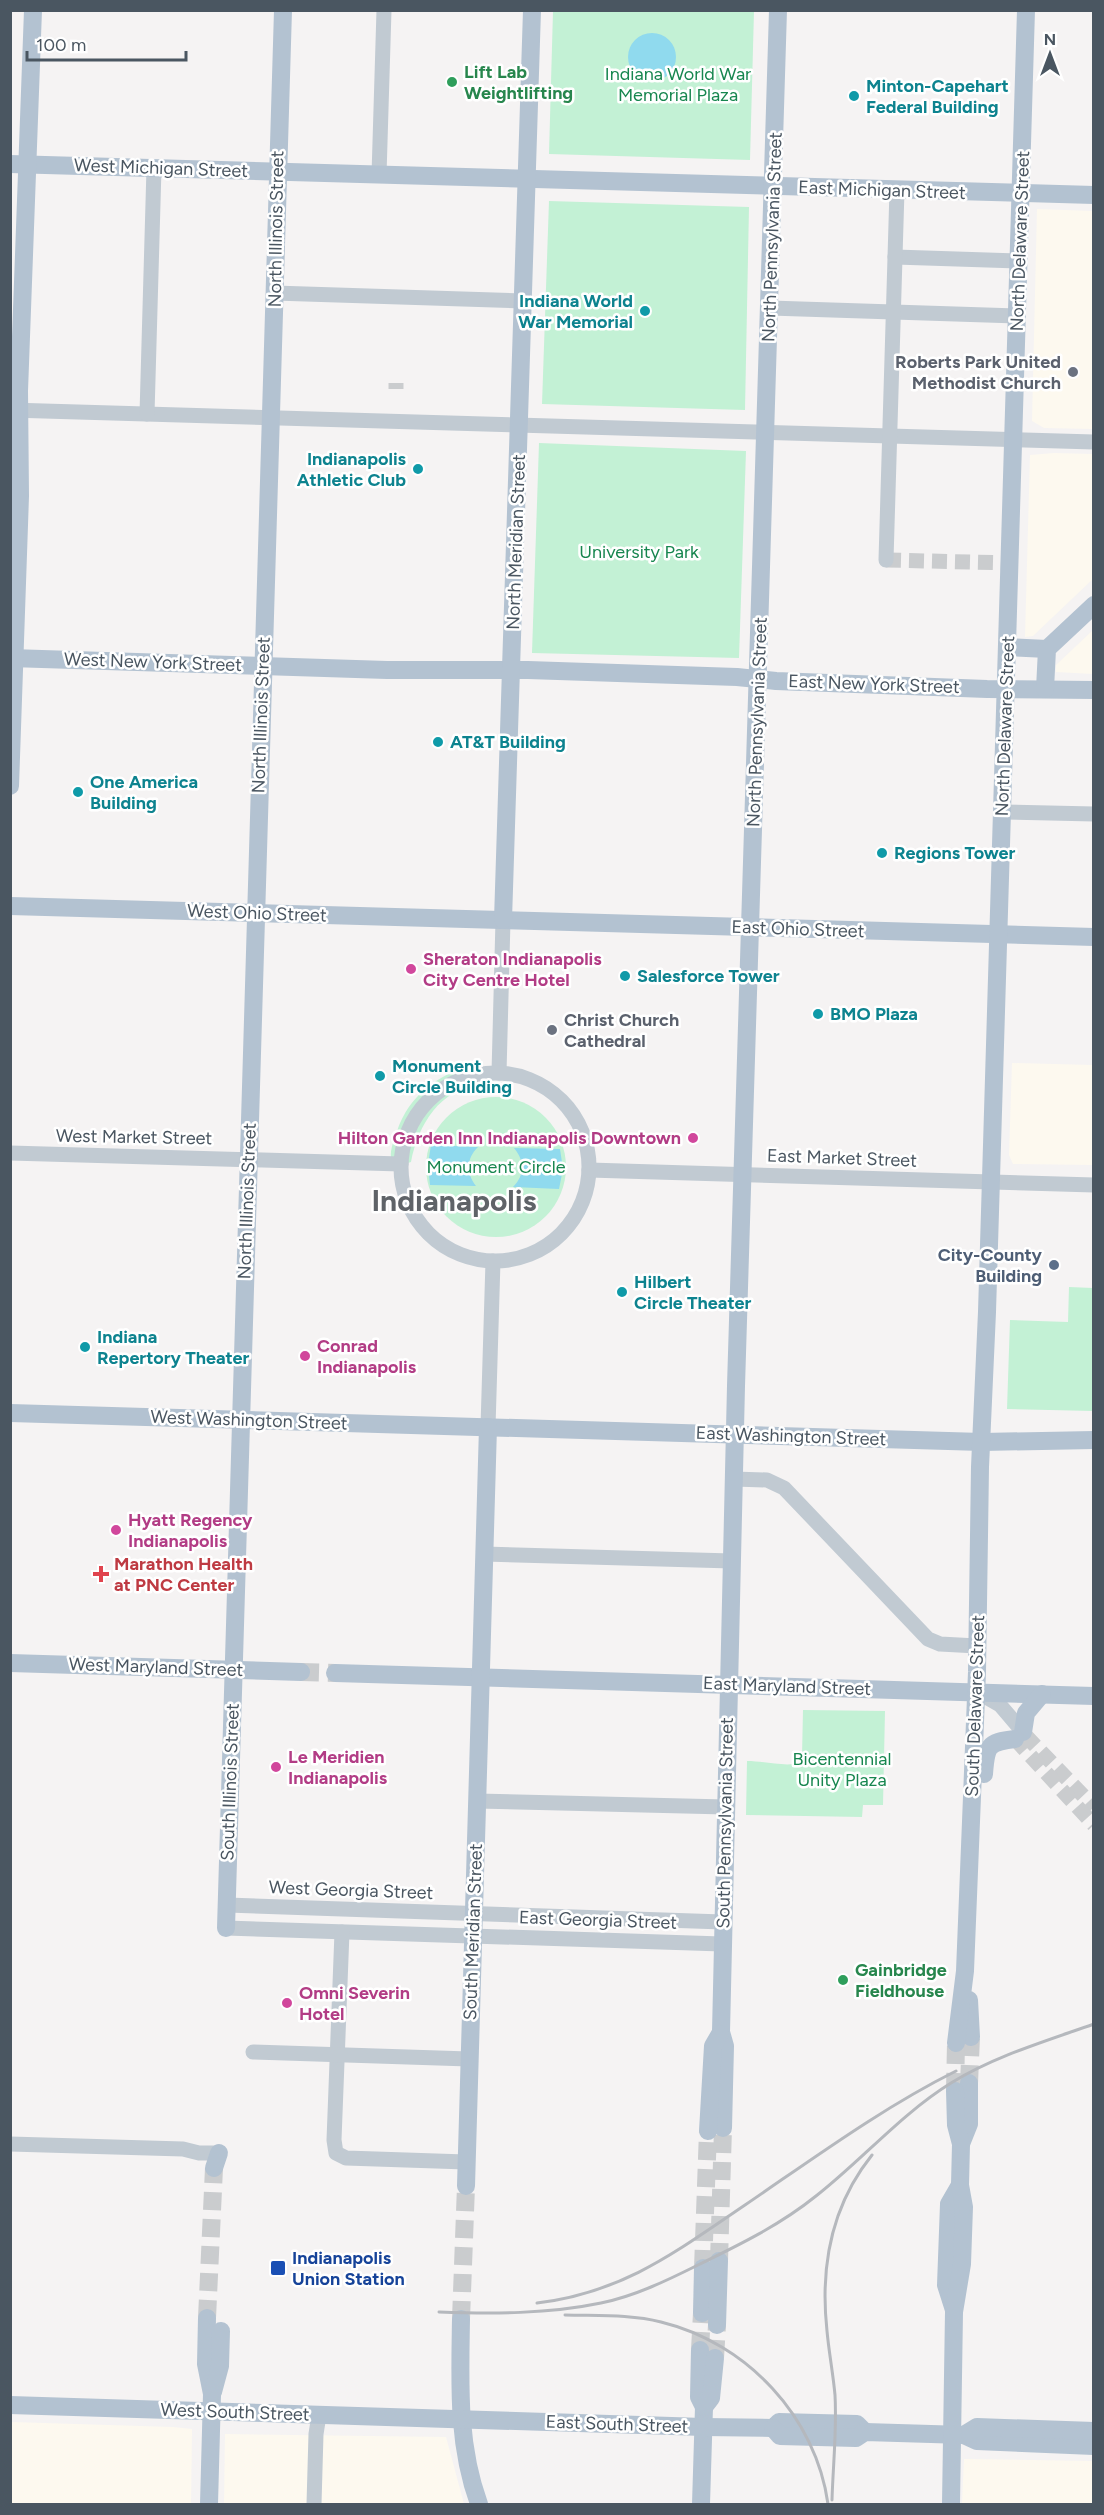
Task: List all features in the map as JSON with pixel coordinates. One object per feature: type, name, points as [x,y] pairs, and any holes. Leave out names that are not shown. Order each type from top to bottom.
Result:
[{"type":"main road","points":[[10,786],[12,657],[20,486],[15,410],[29,164],[33,10]]},
{"type":"main road","name":"North Illinois Street","points":[[241,1420],[283,10]]},
{"type":"main road","name":"North Meridian Street","points":[[503,920],[532,10]]},
{"type":"main road","name":"North Pennsylvania Street","points":[[735,1434],[778,10]]},
{"type":"main road","name":"North Delaware Street","points":[[982,1442],[1026,10]]},
{"type":"main road","name":"West Michigan Street","points":[[10,164],[527,180]]},
{"type":"main road","name":"East Michigan Street","points":[[527,180],[1021,195],[1094,195]]},
{"type":"main road","points":[[1045,688],[1047,649],[1094,605]]},
{"type":"main road","points":[[1007,647],[1047,649]]},
{"type":"main road","name":"West New York Street","points":[[12,657],[263,666],[511,671]]},
{"type":"main road","name":"East New York Street","points":[[511,671],[1094,690]]},
{"type":"main road","name":"West Ohio Street","points":[[10,906],[503,920]]},
{"type":"main road","name":"East Ohio Street","points":[[503,920],[1094,937]]},
{"type":"main road","name":"West Washington Street","points":[[10,1413],[488,1427]]},
{"type":"main road","name":"South Illinois Street","points":[[226,1928],[241,1420]]},
{"type":"main road","points":[[335,1673],[480,1677],[488,1427]]},
{"type":"main road","name":"East Washington Street","points":[[488,1427],[982,1442],[1094,1440]]},
{"type":"main road","name":"South Pennsylvania Street","points":[[715,2129],[725,2046],[720,2032],[735,1434]]},
{"type":"main road","name":"South Delaware Street","points":[[963,2040],[971,2014],[965,1971],[976,1692],[982,1442]]},
{"type":"main road","name":"West Maryland Street","points":[[10,1663],[300,1671]]},
{"type":"main road","name":"East Maryland Street","points":[[480,1677],[1094,1696]]},
{"type":"main road","name":"South Meridian Street","points":[[466,2186],[480,1677]]},
{"type":"main road","points":[[970,1858],[982,1801],[988,1747],[1019,1736],[1026,1713],[1042,1694]]},
{"type":"main road","points":[[951,2505],[958,2434],[954,2312],[963,2264],[964,2206],[960,2186],[961,2144],[969,2124],[962,2087]]},
{"type":"main road","points":[[702,2313],[711,2264],[717,2325]]},
{"type":"main road","points":[[207,2318],[206,2364],[212,2402],[209,2505]]},
{"type":"main road","points":[[461,2319],[460,2419],[467,2466],[479,2505]]},
{"type":"main road","points":[[212,2402],[220,2366],[221,2331]]},
{"type":"main road","points":[[701,2505],[704,2407],[711,2398],[708,2354]]},
{"type":"main road","name":"West South Street","points":[[10,2405],[212,2402],[319,2415],[460,2419]]},
{"type":"main road","name":"East South Street","points":[[460,2419],[773,2428],[780,2436],[856,2439],[864,2432],[958,2434],[977,2441],[1094,2446]]},
{"type":"main road","name":"East South Street","points":[[958,2434],[977,2427],[1094,2431]]},
{"type":"street","points":[[379,175],[384,10]]},
{"type":"street","points":[[147,414],[154,168]]},
{"type":"street","points":[[886,560],[897,190]]},
{"type":"street","points":[[895,257],[1019,261]]},
{"type":"street","points":[[274,293],[523,301]]},
{"type":"street","points":[[770,308],[1017,316]]},
{"type":"street","points":[[15,410],[1094,442]]},
{"type":"street","points":[[1002,812],[1094,814]]},
{"type":"street","name":"North Meridian Street","points":[[499,1073],[503,920]]},
{"type":"street","points":[[499,1073],[534,1082],[565,1104],[583,1134],[589,1170],[587,1189],[581,1206],[559,1236],[527,1255],[493,1261],[457,1252],[440,1243],[426,1231],[408,1201],[401,1164],[408,1131],[421,1110],[437,1094],[466,1078],[499,1073]]},
{"type":"street","name":"West Market Street","points":[[10,1153],[401,1164]]},
{"type":"street","name":"East Market Street","points":[[589,1170],[1094,1185]]},
{"type":"street","points":[[488,1427],[493,1261]]},
{"type":"street","points":[[734,1479],[766,1480],[784,1488],[928,1639],[940,1644],[977,1646]]},
{"type":"street","points":[[484,1554],[732,1561]]},
{"type":"street","points":[[976,1692],[1000,1705],[1019,1736]]},
{"type":"street","points":[[477,1801],[726,1807]]},
{"type":"street","name":"West Georgia Street","points":[[227,1905],[474,1914]]},
{"type":"street","name":"East Georgia Street","points":[[474,1914],[723,1922]]},
{"type":"street","points":[[226,1928],[473,1935]]},
{"type":"street","points":[[342,1932],[334,2136],[336,2153],[346,2158],[466,2162]]},
{"type":"street","name":"East Georgia Street","points":[[473,1935],[722,1944]]},
{"type":"street","points":[[253,2052],[469,2059]]},
{"type":"street","points":[[10,2144],[183,2149],[217,2161]]},
{"type":"street","points":[[314,2505],[316,2434],[319,2415]]},
{"type":"shaded area","points":[[1037,209],[1093,211],[1093,429],[1044,428],[1032,421]]},
{"type":"shaded area","points":[[1093,454],[1093,579],[1033,636],[1025,637],[1030,455]]},
{"type":"shaded area","points":[[1093,630],[1093,674],[1056,672],[1056,665]]},
{"type":"shaded area","points":[[1012,1063],[1093,1065],[1093,1165],[1013,1164],[1009,1155]]},
{"type":"shaded area","points":[[11,2422],[192,2429],[191,2504],[11,2504]]},
{"type":"shaded area","points":[[225,2434],[446,2437],[464,2504],[224,2504]]},
{"type":"shaded area","points":[[964,2459],[1093,2461],[1093,2504],[962,2504]]},
{"type":"green space","name":"Indiana World War Memorial Plaza","points":[[553,11],[754,11],[750,160],[549,154]]},
{"type":"green space","points":[[549,201],[749,207],[745,410],[542,404]]},
{"type":"green space","name":"University Park","points":[[539,443],[746,451],[739,658],[532,653]]},
{"type":"green space","points":[[473,1064],[481,1073],[483,1079],[481,1085],[454,1093],[433,1111],[419,1135],[411,1162],[405,1164],[391,1158],[392,1144],[397,1131],[409,1107],[417,1097],[426,1088],[448,1074]]},
{"type":"green space","name":"Monument Circle","points":[[496,1097],[523,1102],[546,1117],[561,1140],[566,1167],[561,1194],[546,1217],[523,1232],[496,1237],[469,1232],[446,1217],[431,1194],[426,1167],[431,1140],[446,1117],[469,1102]]},
{"type":"green space","points":[[1069,1287],[1093,1288],[1093,1411],[1007,1409],[1010,1320],[1068,1322]]},
{"type":"green space","name":"Bicentennial Unity Plaza","points":[[803,1710],[885,1711],[883,1805],[863,1805],[862,1817],[746,1815],[747,1761],[800,1763]]},
{"type":"water","points":[[652,33],[669,40],[676,57],[669,74],[652,81],[635,74],[628,57],[635,40]]},
{"type":"water","points":[[431,1145],[478,1147],[469,1161],[470,1176],[476,1186],[430,1185],[428,1164]]},
{"type":"water","points":[[514,1148],[560,1149],[563,1169],[559,1189],[513,1187],[520,1178],[522,1168],[518,1153]]},
{"type":"tunnel","points":[[396,383],[396,389]]},
{"type":"tunnel","points":[[886,560],[1010,563]]},
{"type":"tunnel","points":[[301,1672],[335,1673]]},
{"type":"tunnel","points":[[1025,1735],[1094,1807]]},
{"type":"tunnel","points":[[1015,1739],[1094,1825]]},
{"type":"tunnel","points":[[969,2083],[971,2037]]},
{"type":"tunnel","points":[[955,2091],[956,2043]]},
{"type":"tunnel","points":[[719,2261],[723,2128]]},
{"type":"tunnel","points":[[703,2268],[708,2131]]},
{"type":"tunnel","points":[[207,2318],[214,2168]]},
{"type":"tunnel","points":[[461,2319],[466,2186]]},
{"type":"tunnel","points":[[700,2350],[702,2313]]},
{"type":"tunnel","points":[[715,2358],[717,2325]]},
{"type":"railway","points":[[439,2312],[520,2312],[581,2307],[626,2296],[663,2282],[744,2242],[802,2206],[833,2182],[898,2123],[951,2083],[1003,2057],[1094,2024]]},
{"type":"railway","points":[[537,2303],[596,2290],[648,2268],[875,2117],[956,2071]]},
{"type":"railway","points":[[832,2500],[835,2395],[825,2307],[827,2261],[838,2216],[858,2175],[872,2155]]},
{"type":"railway","points":[[565,2315],[649,2319],[692,2332],[722,2347],[772,2388],[793,2414],[809,2442],[821,2472],[828,2504]]},
{"type":"place","name":"Lift Lab Weightlifting","points":[[452,82]]},
{"type":"place","name":"Minton-Capehart Federal Building","points":[[854,96]]},
{"type":"place","name":"Indiana World War Memorial","points":[[645,311]]},
{"type":"place","name":"Roberts Park United Methodist Church","points":[[1073,372]]},
{"type":"place","name":"Indianapolis Athletic Club","points":[[418,469]]},
{"type":"place","name":"AT&T Building","points":[[438,742]]},
{"type":"place","name":"One America Building","points":[[78,792]]},
{"type":"place","name":"Regions Tower","points":[[882,853]]},
{"type":"place","name":"Sheraton Indianapolis City Centre Hotel","points":[[411,969]]},
{"type":"place","name":"Salesforce Tower","points":[[625,976]]},
{"type":"place","name":"BMO Plaza","points":[[818,1014]]},
{"type":"place","name":"Christ Church Cathedral","points":[[552,1030]]},
{"type":"place","name":"Monument Circle Building","points":[[380,1076]]},
{"type":"place","name":"Hilton Garden Inn Indianapolis Downtown","points":[[693,1138]]},
{"type":"place","name":"City-County Building","points":[[1054,1265]]},
{"type":"place","name":"Hilbert Circle Theater","points":[[622,1292]]},
{"type":"place","name":"Indiana Repertory Theater","points":[[85,1347]]},
{"type":"place","name":"Conrad Indianapolis","points":[[305,1356]]},
{"type":"place","name":"Hyatt Regency Indianapolis","points":[[116,1530]]},
{"type":"place","name":"Marathon Health at PNC Center","points":[[101,1574]]},
{"type":"place","name":"Le Meridien Indianapolis","points":[[276,1767]]},
{"type":"place","name":"Gainbridge Fieldhouse","points":[[843,1980]]},
{"type":"place","name":"Omni Severin Hotel","points":[[287,2003]]},
{"type":"place","name":"Indianapolis Union Station","points":[[278,2268]]},
{"type":"district","name":"Indianapolis","points":[[454,1201]]}]
